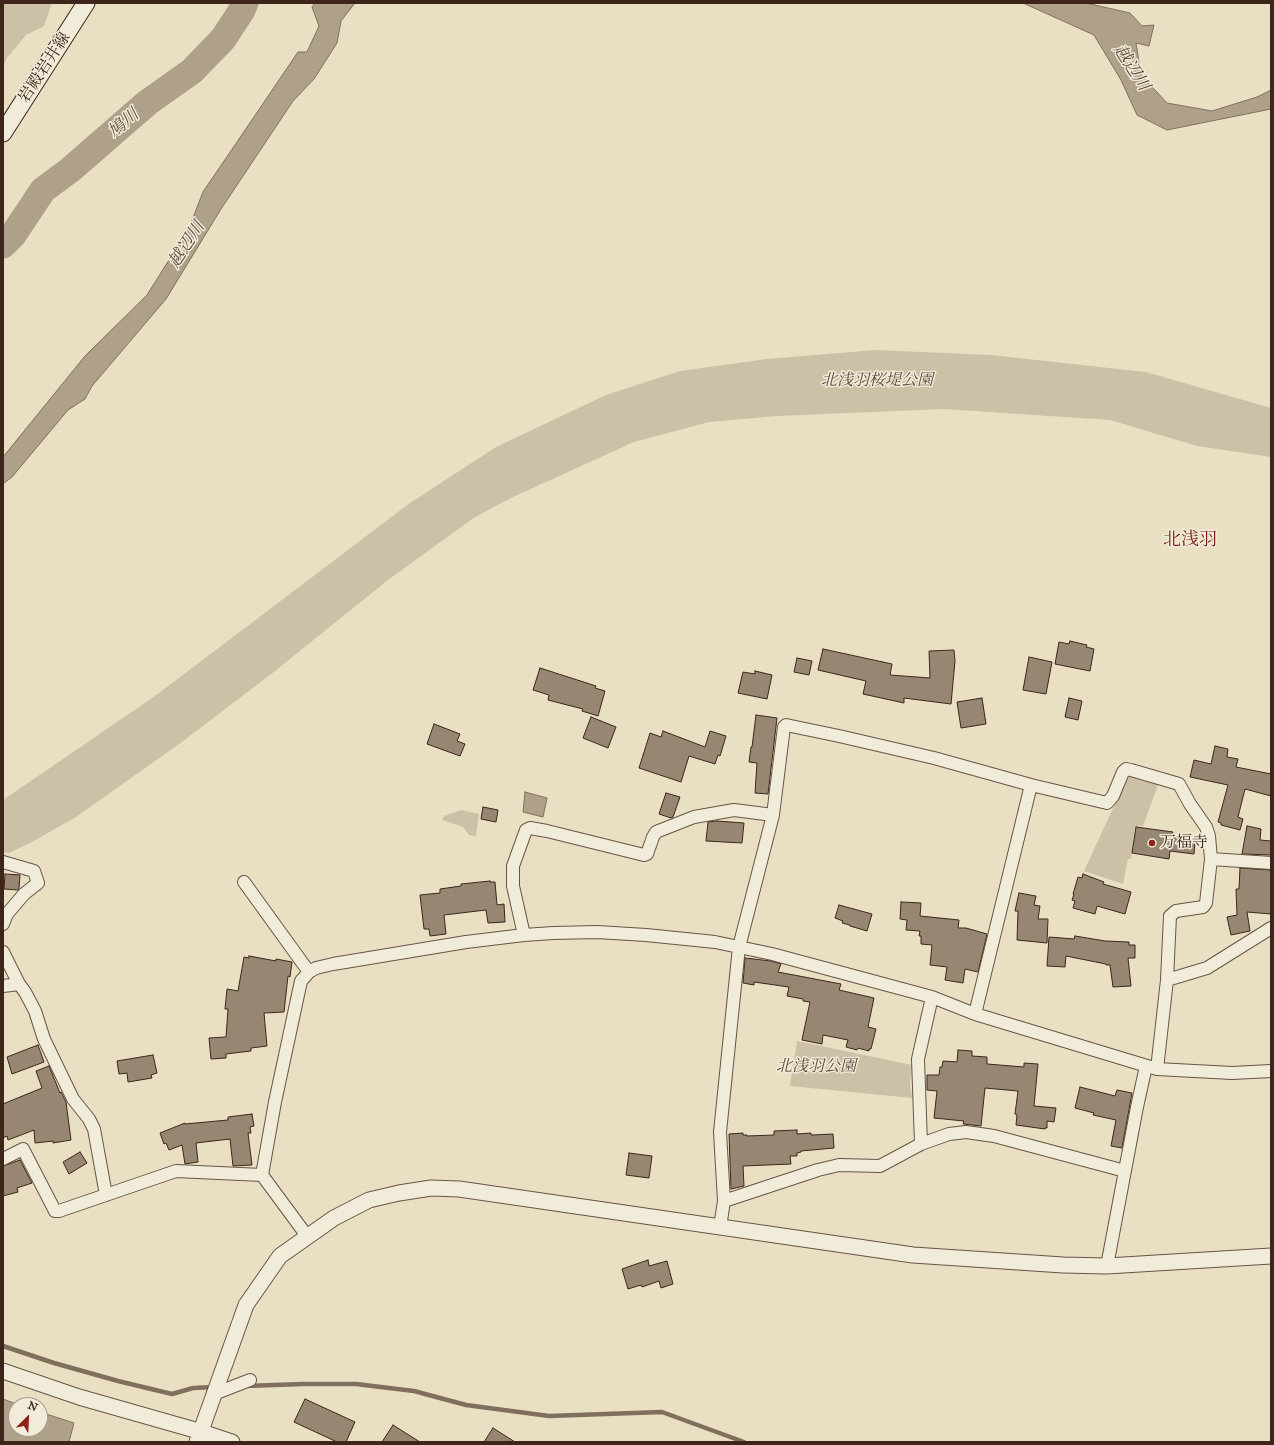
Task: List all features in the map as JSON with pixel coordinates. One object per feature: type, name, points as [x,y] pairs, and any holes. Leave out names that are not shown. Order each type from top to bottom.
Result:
[{"type":"main road","name":"岩殿岩井線","points":[[3,133],[86,3]]},
{"type":"street","points":[[720,1227],[724,1201],[720,1132],[739,947],[773,815],[784,727],[786,725],[927,756],[1031,785],[1107,802],[1113,796],[1123,772],[1126,769],[1131,770],[1179,784],[1190,804],[1206,827],[1210,836],[1211,859],[1206,903],[1203,907],[1176,911],[1170,916],[1166,980],[1152,1068],[1125,1171],[1107,1266]]},
{"type":"street","points":[[975,1014],[1031,785]]},
{"type":"street","points":[[524,935],[513,886],[513,866],[526,830],[530,828],[644,855],[647,854],[656,832],[694,817],[734,810],[773,815]]},
{"type":"street","points":[[1211,859],[1271,863]]},
{"type":"street","points":[[3,862],[34,871],[38,882],[24,894],[7,914],[3,924]]},
{"type":"street","points":[[244,882],[309,972]]},
{"type":"street","points":[[1166,980],[1207,968],[1271,928]]},
{"type":"street","points":[[307,1236],[262,1175],[301,981],[309,972],[316,968],[333,964],[466,942],[524,935],[597,932],[715,942],[772,954],[932,998],[975,1014],[1152,1068],[1232,1073],[1271,1072]]},
{"type":"street","points":[[3,952],[35,1012],[44,1039],[73,1099],[89,1119],[94,1129],[106,1195]]},
{"type":"street","points":[[3,986],[19,984]]},
{"type":"street","points":[[921,1144],[918,1059],[932,998]]},
{"type":"street","points":[[724,1201],[839,1165],[880,1166],[921,1144],[949,1134],[966,1132],[994,1136],[1125,1171]]},
{"type":"street","points":[[3,1158],[23,1149],[55,1211],[59,1211],[176,1171],[262,1175]]},
{"type":"street","points":[[200,1437],[246,1305],[280,1256],[334,1218],[369,1200],[399,1192],[431,1188],[459,1189],[913,1255],[1063,1265],[1107,1266],[1271,1256]]},
{"type":"street","points":[[3,1371],[200,1437],[232,1442]]},
{"type":"street","points":[[214,1394],[250,1380]]},
{"type":"green space","points":[[3,3],[52,3],[44,26],[26,35],[7,58],[3,67]]},
{"type":"green space","name":"北浅羽桜堤公園","points":[[875,350],[991,355],[1146,372],[1271,408],[1271,457],[1197,446],[1110,420],[944,409],[777,416],[709,422],[634,442],[513,497],[475,517],[388,580],[275,671],[182,742],[76,817],[32,842],[9,853],[3,852],[3,800],[155,696],[410,503],[496,447],[606,395],[680,371],[767,359]]},
{"type":"green space","points":[[1128,776],[1158,785],[1143,826],[1135,826],[1131,859],[1128,859],[1123,884],[1084,871]]},
{"type":"green space","points":[[461,810],[479,814],[476,836],[469,835],[463,827],[442,820],[444,816]]},
{"type":"green space","name":"北浅羽公園","points":[[797,1041],[912,1065],[910,1084],[912,1098],[790,1086]]},
{"type":"water","name":"越辺川","points":[[315,3],[355,3],[341,21],[337,43],[314,79],[293,101],[221,209],[166,299],[92,386],[85,399],[68,410],[12,477],[3,484],[3,457],[85,356],[147,295],[189,228],[203,192],[298,52],[307,52],[319,26],[312,7]]},
{"type":"water","name":"越辺川","points":[[1023,3],[1086,3],[1130,13],[1142,26],[1154,25],[1149,46],[1136,43],[1141,75],[1167,103],[1212,111],[1257,97],[1271,90],[1271,109],[1167,130],[1137,115],[1121,80],[1094,35]]},
{"type":"water","points":[[525,792],[547,798],[543,817],[523,812]]},
{"type":"water","points":[[3,1399],[8,1401],[8,1437],[48,1437],[48,1415],[74,1423],[69,1442],[3,1442]]},
{"type":"building","points":[[1070,641],[1087,645],[1086,647],[1094,649],[1090,671],[1055,664],[1059,642],[1069,644]]},
{"type":"building","points":[[823,649],[892,664],[890,675],[930,678],[929,651],[954,650],[955,661],[951,704],[904,698],[904,703],[863,694],[866,681],[818,670]]},
{"type":"building","points":[[1029,657],[1052,662],[1046,694],[1023,690]]},
{"type":"building","points":[[797,658],[812,661],[809,675],[794,672]]},
{"type":"building","points":[[540,668],[596,686],[595,688],[605,691],[598,716],[582,711],[583,709],[548,700],[549,695],[533,690]]},
{"type":"building","points":[[755,671],[772,675],[767,699],[738,693],[743,672],[755,674]]},
{"type":"building","points":[[982,698],[986,724],[961,728],[957,702]]},
{"type":"building","points":[[1069,698],[1082,701],[1078,720],[1065,717]]},
{"type":"building","points":[[756,715],[777,718],[768,794],[755,793],[757,763],[749,762]]},
{"type":"building","points":[[591,717],[616,727],[608,748],[583,738]]},
{"type":"building","points":[[434,724],[460,734],[457,741],[465,744],[460,756],[427,744]]},
{"type":"building","points":[[663,731],[705,747],[710,731],[726,736],[720,756],[718,755],[715,764],[689,756],[681,782],[639,768],[650,733],[661,737]]},
{"type":"building","points":[[1215,746],[1228,749],[1227,757],[1238,759],[1236,767],[1271,774],[1271,796],[1245,789],[1238,817],[1243,819],[1240,830],[1221,825],[1221,823],[1218,822],[1228,785],[1190,777],[1194,760],[1211,764]]},
{"type":"building","points":[[666,793],[680,797],[673,817],[671,818],[659,814]]},
{"type":"building","points":[[483,807],[498,810],[496,822],[481,819]]},
{"type":"building","points":[[717,821],[744,823],[742,843],[706,841],[708,822]]},
{"type":"building","points":[[1247,826],[1261,829],[1260,840],[1271,841],[1271,855],[1242,854]]},
{"type":"building","name":"万福寺","points":[[1136,827],[1173,832],[1172,837],[1195,842],[1194,854],[1170,851],[1169,859],[1132,853]]},
{"type":"building","points":[[1240,868],[1271,870],[1271,914],[1247,912],[1250,931],[1231,935],[1227,917],[1237,915],[1236,889],[1239,889]]},
{"type":"building","points":[[5,874],[20,875],[18,890],[4,889]]},
{"type":"building","points":[[1083,874],[1104,882],[1103,884],[1131,892],[1125,914],[1097,906],[1095,914],[1073,908],[1075,901],[1072,900],[1078,877],[1082,878]]},
{"type":"building","points":[[490,881],[495,882],[497,905],[504,904],[505,922],[488,923],[486,910],[444,915],[446,934],[430,936],[429,929],[424,929],[420,895],[440,893],[440,889],[461,886],[461,884]]},
{"type":"building","points":[[1019,893],[1036,896],[1034,905],[1040,906],[1038,919],[1048,919],[1047,943],[1017,940],[1018,911],[1015,911]]},
{"type":"building","points":[[901,902],[921,903],[920,916],[959,920],[958,928],[966,928],[987,934],[978,972],[965,969],[963,983],[945,980],[947,967],[930,965],[932,945],[921,944],[921,936],[919,936],[920,931],[906,930],[907,920],[900,919]]},
{"type":"building","points":[[839,905],[872,914],[867,931],[842,923],[843,921],[835,918]]},
{"type":"building","points":[[1075,936],[1105,941],[1129,942],[1129,945],[1135,945],[1135,958],[1128,958],[1131,986],[1113,987],[1110,965],[1106,964],[1066,956],[1065,967],[1047,966],[1049,937],[1074,939]]},
{"type":"building","points":[[249,956],[276,961],[276,959],[292,962],[290,977],[288,976],[284,1012],[264,1013],[267,1046],[251,1048],[251,1051],[226,1054],[226,1058],[211,1059],[209,1038],[226,1037],[228,1009],[225,1009],[227,989],[238,991],[244,957],[249,958]]},
{"type":"building","points":[[745,958],[771,961],[781,964],[778,972],[841,984],[839,990],[874,998],[868,1027],[876,1029],[871,1049],[869,1049],[869,1051],[846,1047],[848,1040],[823,1035],[822,1044],[802,1040],[810,1002],[787,996],[789,987],[754,982],[754,985],[743,983]]},
{"type":"building","points":[[38,1045],[44,1062],[12,1074],[7,1057]]},
{"type":"building","points":[[958,1050],[972,1051],[972,1056],[987,1057],[987,1064],[1024,1067],[1024,1063],[1038,1064],[1034,1106],[1056,1108],[1054,1122],[1047,1121],[1047,1128],[1045,1129],[1016,1125],[1017,1115],[1015,1114],[1018,1091],[985,1088],[981,1126],[963,1124],[964,1121],[934,1118],[937,1091],[927,1090],[927,1075],[939,1075],[940,1067],[942,1067],[943,1061],[957,1062]]},
{"type":"building","points":[[153,1055],[157,1073],[151,1075],[152,1078],[128,1082],[127,1073],[119,1074],[117,1061]]},
{"type":"building","points":[[49,1066],[60,1093],[61,1092],[66,1102],[71,1140],[53,1143],[53,1141],[35,1143],[34,1130],[8,1140],[7,1136],[3,1138],[3,1104],[42,1088],[36,1071]]},
{"type":"building","points":[[1080,1087],[1115,1096],[1117,1090],[1132,1093],[1122,1148],[1111,1146],[1116,1120],[1093,1115],[1094,1113],[1075,1108]]},
{"type":"building","points":[[252,1114],[254,1126],[250,1127],[251,1133],[248,1133],[252,1165],[233,1166],[230,1139],[196,1143],[198,1162],[185,1164],[182,1145],[169,1150],[166,1143],[164,1144],[160,1133],[185,1123],[228,1120],[228,1117]]},
{"type":"building","points":[[797,1130],[797,1134],[833,1134],[834,1148],[801,1151],[797,1153],[797,1156],[790,1156],[791,1164],[743,1166],[744,1186],[731,1189],[729,1134],[743,1133],[743,1135],[747,1136],[774,1135],[774,1131]]},
{"type":"building","points":[[80,1152],[87,1163],[69,1174],[63,1162]]},
{"type":"building","points":[[629,1153],[652,1156],[649,1178],[626,1175]]},
{"type":"building","points":[[20,1160],[32,1183],[17,1188],[18,1192],[3,1196],[3,1166]]},
{"type":"building","points":[[648,1260],[649,1266],[667,1261],[673,1284],[661,1288],[659,1281],[642,1287],[641,1285],[628,1289],[622,1269]]},
{"type":"building","points":[[305,1399],[355,1422],[346,1442],[337,1442],[294,1422]]},
{"type":"building","points":[[393,1425],[420,1442],[382,1442]]},
{"type":"building","points":[[493,1428],[515,1442],[484,1442]]},
{"type":"waterway","name":"鳩川","points":[[3,245],[13,235],[43,190],[70,170],[147,103],[192,71],[223,39],[245,3]]},
{"type":"waterway","points":[[3,1346],[54,1363],[172,1394],[193,1388],[214,1387]]},
{"type":"waterway","points":[[245,1386],[356,1384],[414,1391],[466,1405],[549,1416],[662,1412],[744,1442]]},
{"type":"place","name":"万福寺","points":[[1152,843]]},
{"type":"district","name":"北浅羽","points":[[1190,541]]}]
